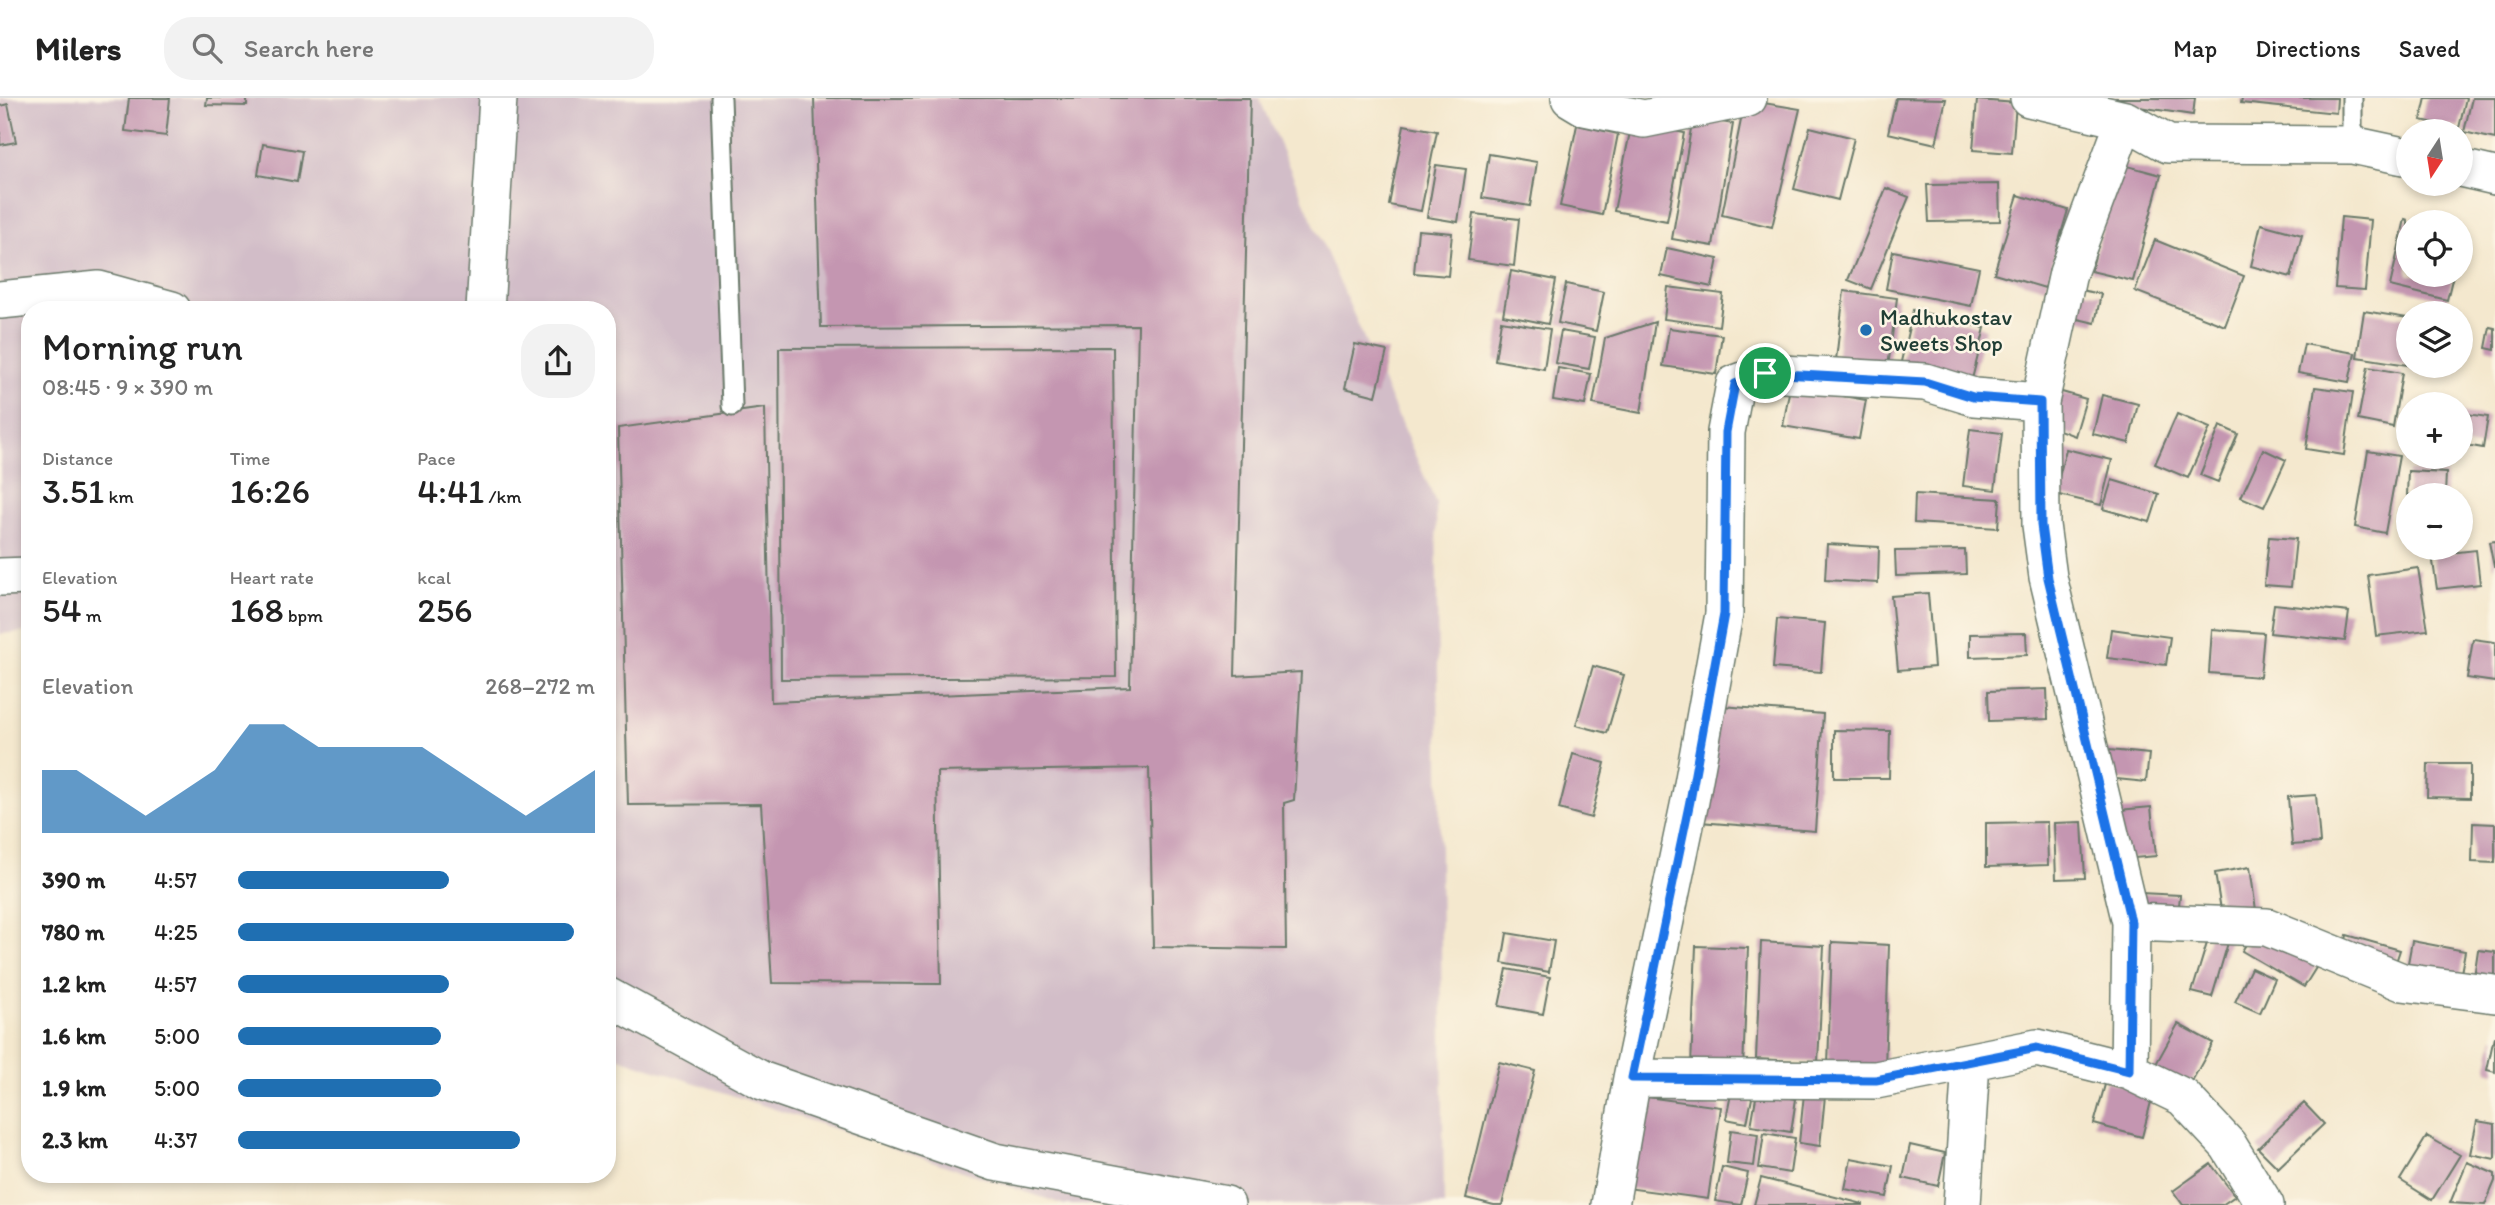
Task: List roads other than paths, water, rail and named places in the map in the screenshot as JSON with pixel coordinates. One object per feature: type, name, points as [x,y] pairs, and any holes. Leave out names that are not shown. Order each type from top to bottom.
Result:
[{"type":"street","points":[[486,301],[498,98]]},
{"type":"street","points":[[1570,98],[1585,107],[1644,119],[1748,98]]},
{"type":"street","points":[[2029,98],[2125,120],[2168,144],[2353,145],[2396,154]]},
{"type":"street","points":[[2125,120],[2068,273],[2040,402],[2041,525],[2048,578],[2131,922],[2129,1071]]},
{"type":"street","points":[[2473,171],[2495,176]]},
{"type":"street","points":[[0,300],[99,290],[139,301]]},
{"type":"street","points":[[1610,1205],[1632,1078],[1690,801],[1724,614],[1726,432],[1735,384],[1765,373],[1925,382],[1973,397],[2040,402]]},
{"type":"street","points":[[0,577],[21,576]]},
{"type":"street","points":[[2131,922],[2267,927],[2402,982],[2495,994]]},
{"type":"street","points":[[616,1001],[763,1082],[995,1162],[1226,1205]]},
{"type":"street","points":[[1632,1078],[1876,1080],[2037,1048],[2129,1071],[2183,1097],[2228,1144],[2265,1205]]},
{"type":"street","points":[[1962,1205],[1971,1062]]},
{"type":"lane","points":[[721,98],[732,406]]},
{"type":"lane","points":[[2352,98],[2353,145]]},
{"type":"place","name":"Madhukostav Sweets Shop","points":[[1866,330]]}]
